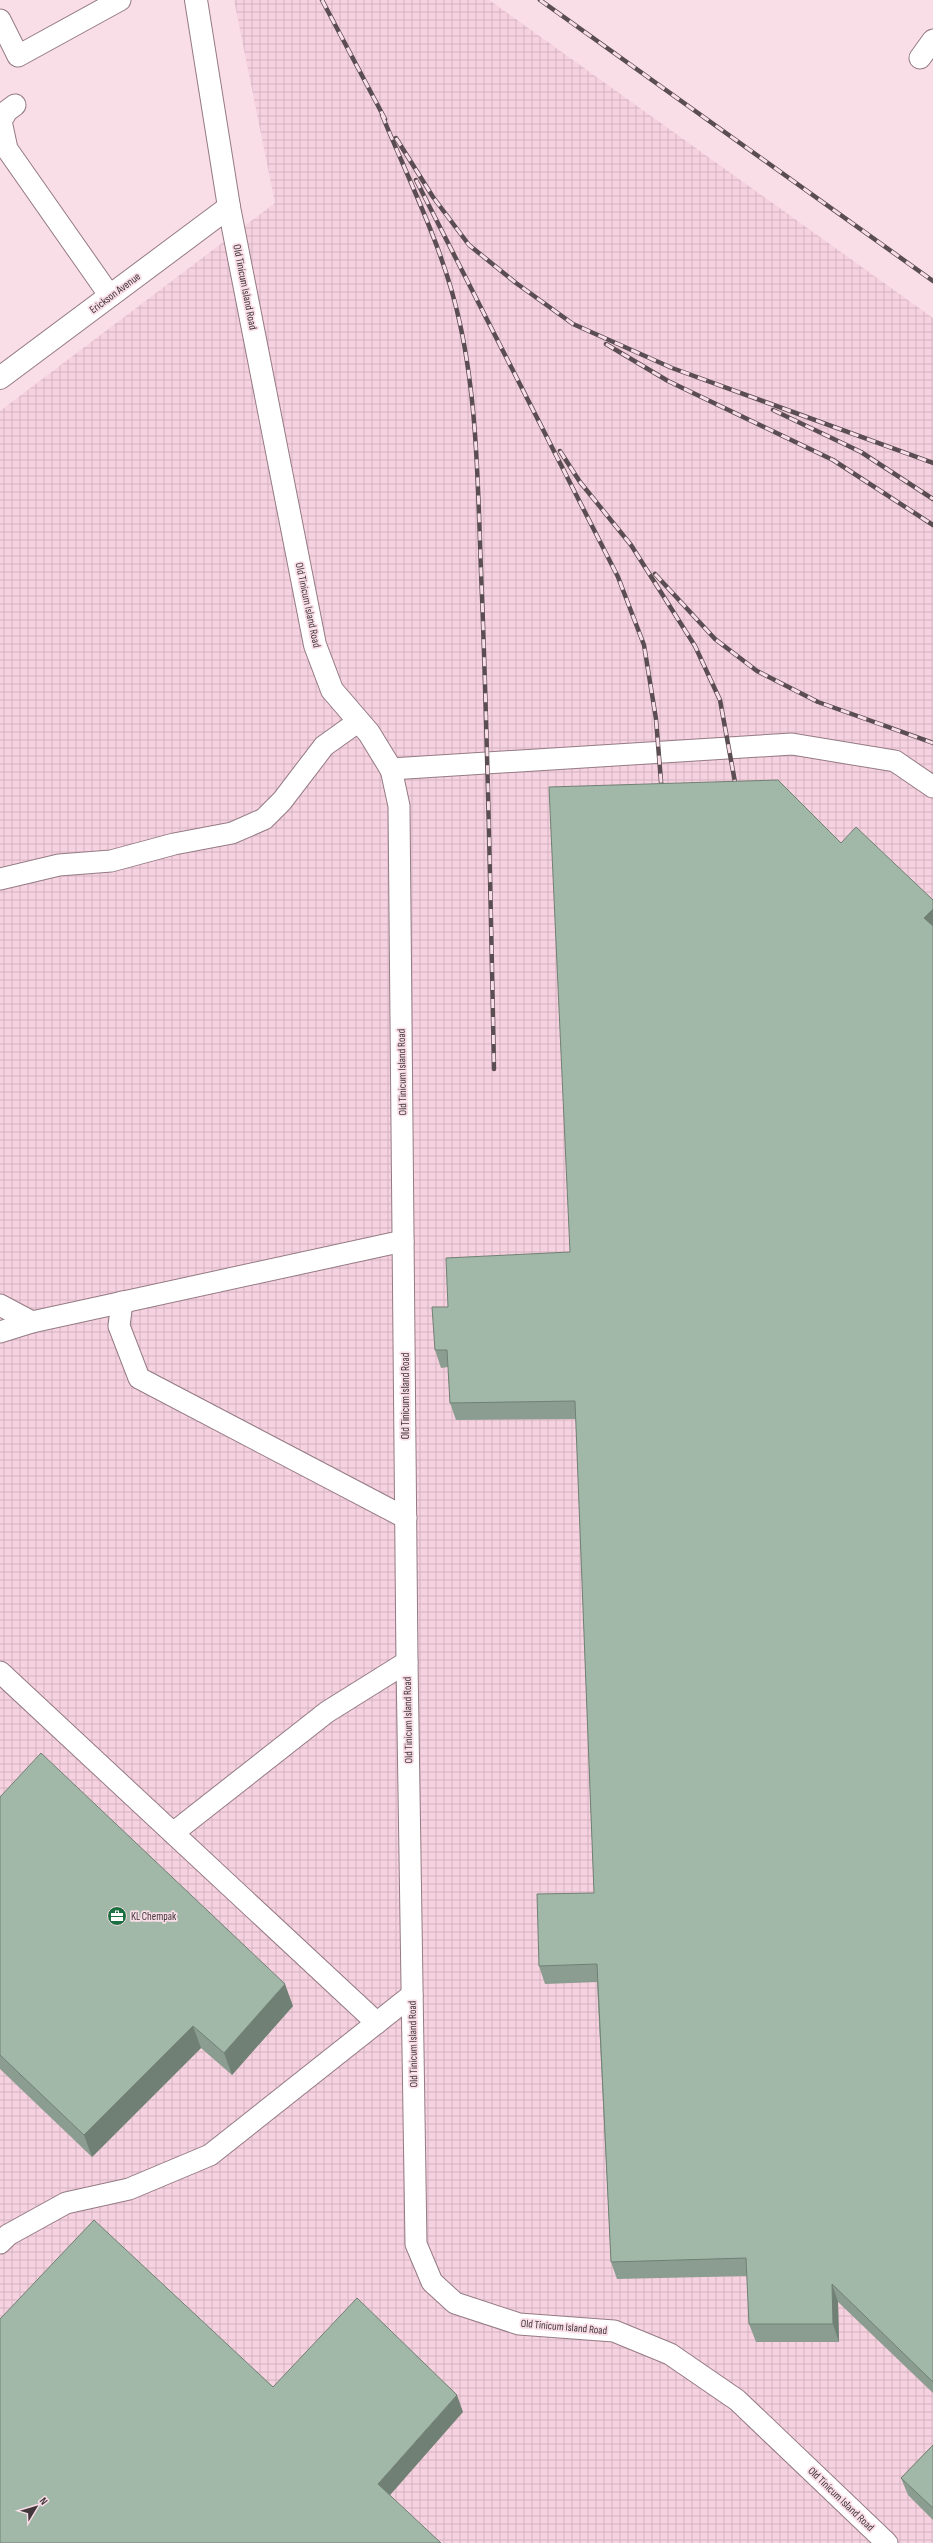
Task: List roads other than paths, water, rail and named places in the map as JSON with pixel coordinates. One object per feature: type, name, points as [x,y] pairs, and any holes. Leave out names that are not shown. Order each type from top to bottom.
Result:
[{"type":"street","name":"Old Tinicum Island Road","points":[[196,0],[229,207],[315,645],[332,690],[369,733],[391,769]]},
{"type":"street","name":"Erickson Avenue","points":[[0,378],[229,207]]},
{"type":"lane","points":[[0,20],[18,56],[120,0]]},
{"type":"lane","points":[[920,58],[933,40]]},
{"type":"lane","points":[[15,105],[7,111],[1,120],[7,149],[110,296]]},
{"type":"lane","points":[[0,879],[59,865],[111,860],[174,844],[232,833],[264,819],[282,801],[324,746],[359,721]]},
{"type":"lane","points":[[391,769],[792,744],[895,760],[933,787]]},
{"type":"lane","name":"Old Tinicum Island Road","points":[[391,769],[399,806],[407,1662],[416,2244],[432,2282],[455,2303],[519,2324],[614,2332],[670,2354],[737,2400],[887,2543]]},
{"type":"lane","points":[[0,1332],[32,1322],[403,1241]]},
{"type":"lane","points":[[122,1302],[119,1326],[139,1378],[406,1518]]},
{"type":"lane","points":[[0,1305],[32,1322]]},
{"type":"lane","points":[[173,1834],[328,1712],[407,1662]]},
{"type":"lane","points":[[0,1672],[377,2023]]},
{"type":"lane","points":[[3,2236],[66,2203],[129,2189],[210,2155],[412,1995]]},
{"type":"railway","points":[[322,0],[385,119]]},
{"type":"railway","points":[[540,0],[933,281]]},
{"type":"railway","points":[[382,115],[426,218],[445,271],[460,324],[471,390],[477,459],[484,655],[494,1069]]},
{"type":"railway","points":[[396,138],[433,197],[469,245],[516,283],[573,324],[672,368],[933,463]]},
{"type":"railway","points":[[416,180],[618,577],[644,645],[656,719],[662,794]]},
{"type":"railway","points":[[606,344],[668,381],[833,460],[933,525]]},
{"type":"railway","points":[[773,410],[861,452],[933,499]]},
{"type":"railway","points":[[560,451],[580,482],[631,545],[695,646],[720,700],[737,793]]},
{"type":"railway","points":[[655,574],[715,639],[757,671],[818,702],[933,743]]},
{"type":"place","name":"KL Chempak","points":[[117,1916]]}]
